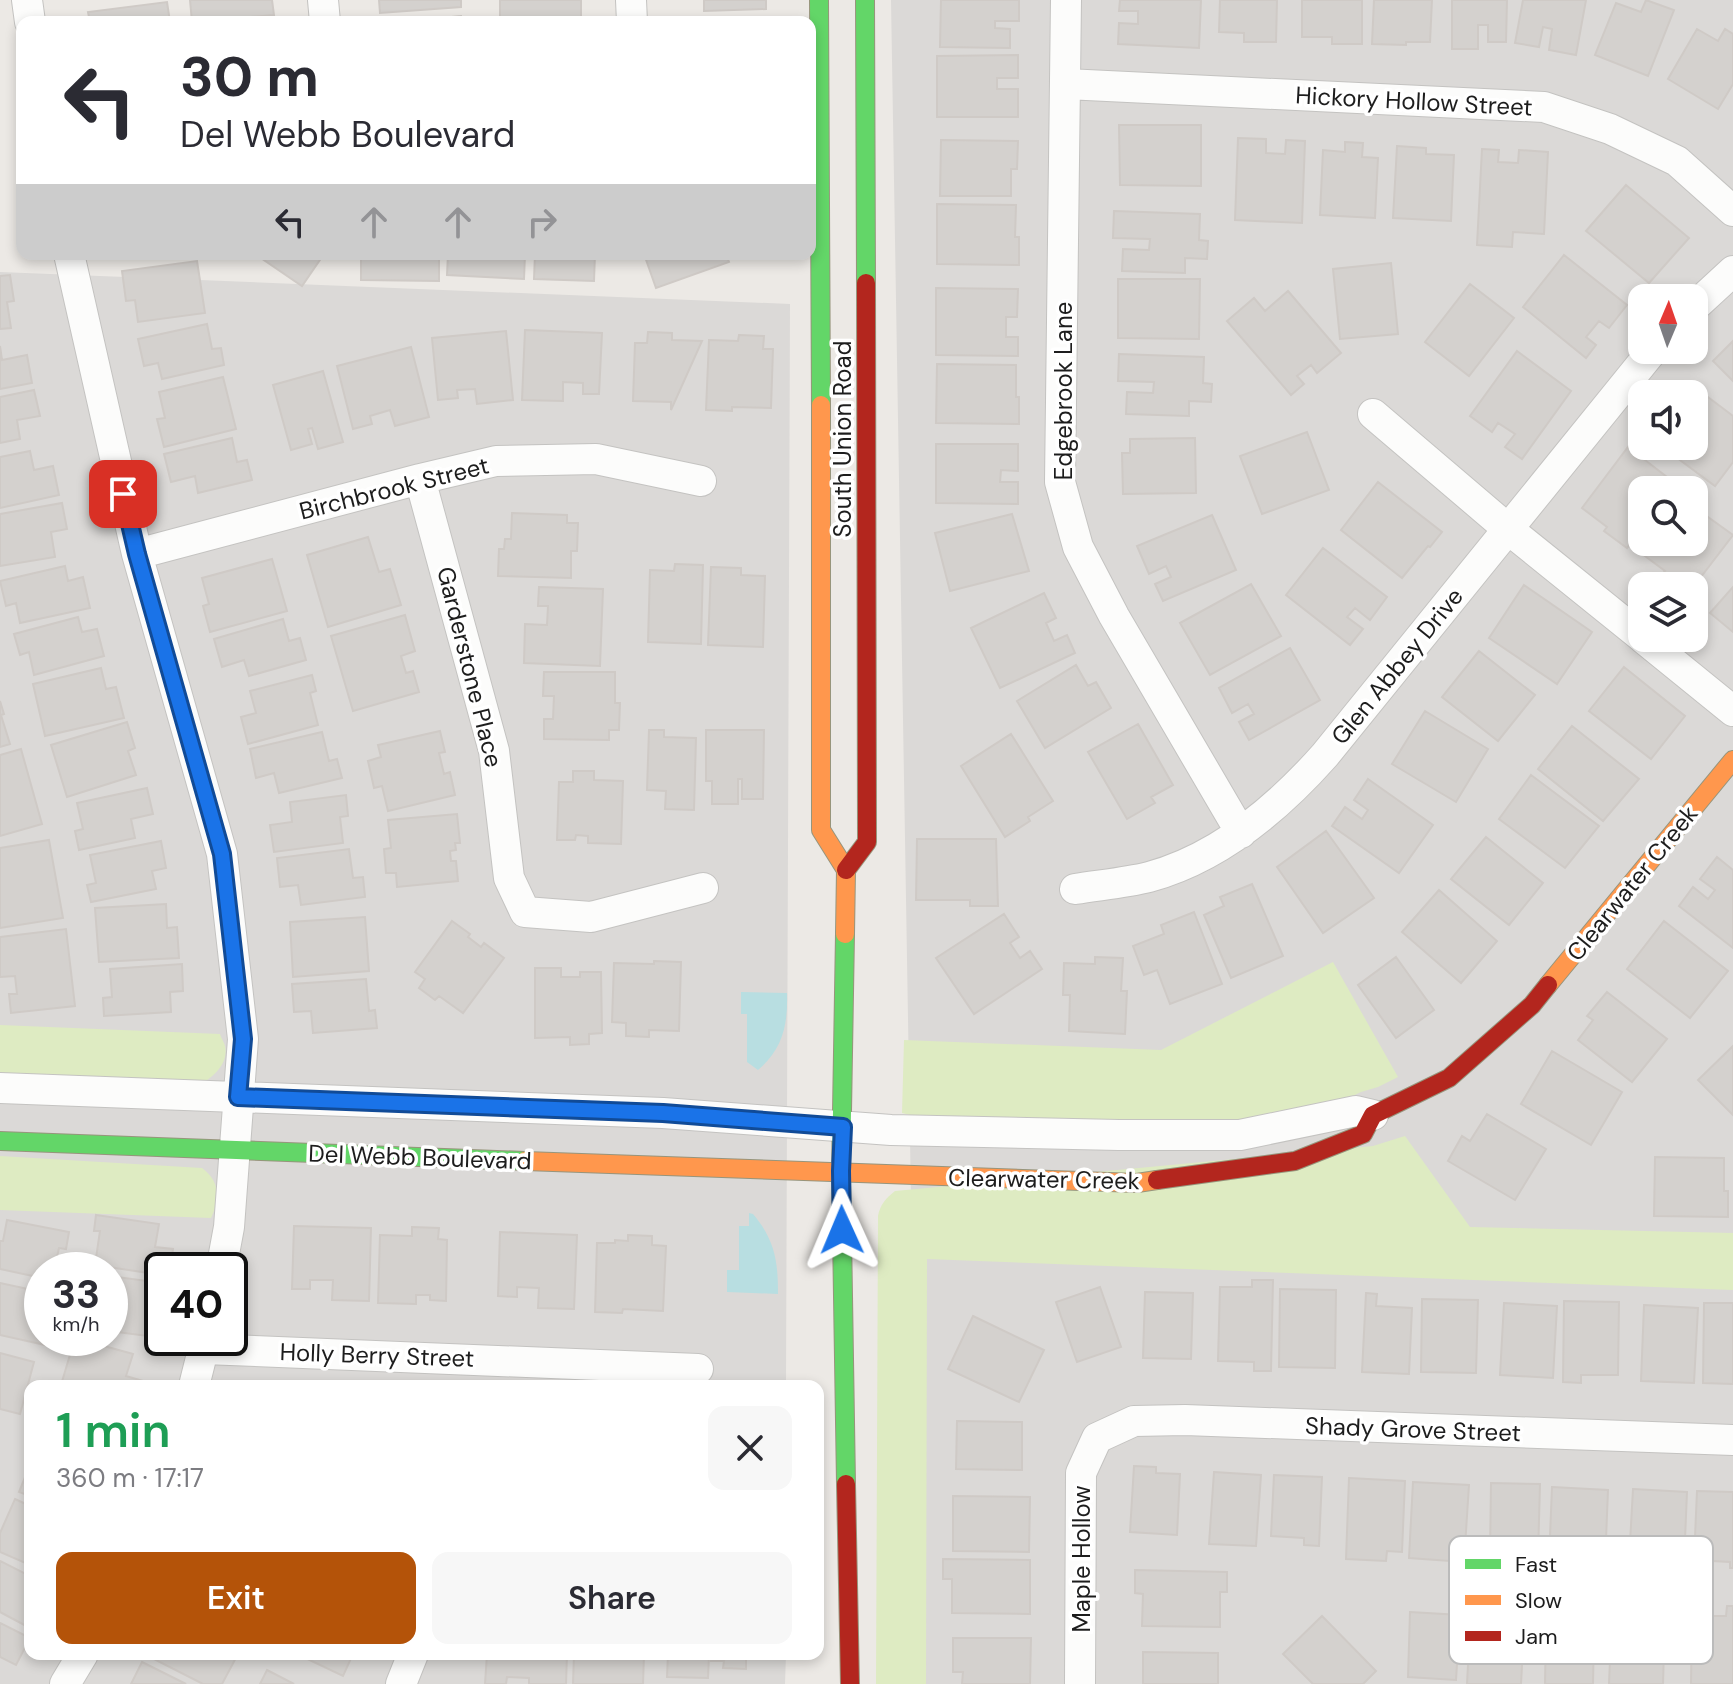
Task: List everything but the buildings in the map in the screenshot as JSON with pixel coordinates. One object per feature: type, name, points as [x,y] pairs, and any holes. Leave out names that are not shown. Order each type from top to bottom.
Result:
[{"type":"street","name":"South Union Road","points":[[819,0],[821,830],[846,870],[867,842],[865,0]]},
{"type":"street","name":"Edgebrook Lane","points":[[1066,0],[1060,482],[1078,547],[1114,616],[1241,833]]},
{"type":"street","name":"Hickory Hollow Street","points":[[1066,84],[1544,107],[1610,129],[1677,161],[1733,211]]},
{"type":"street","points":[[70,260],[137,554],[222,854],[243,1039],[229,1227],[224,1252]]},
{"type":"street","points":[[1708,294],[1733,271]]},
{"type":"street","name":"Glen Abbey Drive","points":[[1075,889],[1149,877],[1198,858],[1241,833],[1296,787],[1642,364]]},
{"type":"street","points":[[1373,414],[1628,627]]},
{"type":"street","name":"Birchbrook Street","points":[[137,554],[496,461],[596,459],[701,481]]},
{"type":"street","name":"Garderstone Place","points":[[420,479],[494,751],[509,878],[525,912],[591,917],[703,888]]},
{"type":"street","points":[[1659,652],[1733,711]]},
{"type":"street","name":"Clearwater Creek","points":[[841,1171],[1137,1183],[1295,1161],[1363,1134],[1373,1115],[1449,1078],[1532,1005],[1733,760]]},
{"type":"street","points":[[846,870],[841,1171],[850,1684]]},
{"type":"street","points":[[0,1088],[663,1113],[843,1127]]},
{"type":"street","name":"Clearwater Creek","points":[[843,1127],[1088,1135],[1240,1135],[1356,1111],[1373,1115]]},
{"type":"street","name":"Del Webb Boulevard","points":[[0,1141],[841,1171]]},
{"type":"street","name":"Holly Berry Street","points":[[248,1347],[499,1373],[698,1369]]},
{"type":"street","points":[[196,1380],[202,1356]]},
{"type":"street","name":"Shady Grove Street","points":[[1097,1438],[1134,1421],[1185,1420],[1733,1440]]},
{"type":"street","name":"Maple Hollow","points":[[1080,1684],[1081,1473],[1097,1438]]},
{"type":"street","points":[[65,1684],[79,1660]]},
{"type":"street","points":[[401,1684],[411,1660]]},
{"type":"shaded area","points":[[891,0],[1733,0],[1733,1684],[907,1684],[911,1198]]},
{"type":"shaded area","points":[[0,272],[790,304],[786,1380],[24,1380],[24,1660],[786,1660],[785,1684],[0,1684]]},
{"type":"green space","points":[[1333,962],[1398,1077],[1338,1103],[1218,1125],[902,1113],[904,1040],[1161,1050]]},
{"type":"green space","points":[[0,1025],[220,1034],[226,1053],[219,1069],[200,1085],[0,1078]]},
{"type":"green space","points":[[1405,1136],[1470,1227],[1733,1233],[1733,1290],[927,1259],[926,1684],[876,1684],[878,1216],[889,1196],[895,1191],[1373,1146]]},
{"type":"green space","points":[[0,1156],[202,1168],[215,1185],[216,1204],[211,1218],[0,1210]]},
{"type":"water","points":[[741,992],[787,993],[782,1035],[773,1053],[758,1070],[747,1062],[747,1014],[741,1014]]},
{"type":"water","points":[[749,1213],[753,1214],[771,1242],[776,1261],[778,1294],[727,1292],[727,1270],[739,1270],[739,1226],[749,1226]]},
{"type":"traffic: fast","points":[[819,0],[821,405]]},
{"type":"traffic: fast","points":[[865,0],[866,283]]},
{"type":"traffic: fast","points":[[845,934],[841,1171],[846,1484]]},
{"type":"traffic: fast","points":[[0,1141],[525,1161]]},
{"type":"traffic: slow","points":[[821,405],[821,830],[846,870],[845,934]]},
{"type":"traffic: slow","points":[[1548,985],[1733,760]]},
{"type":"traffic: slow","points":[[525,1161],[1137,1183],[1157,1180]]},
{"type":"traffic: jam","points":[[846,870],[867,842],[866,283]]},
{"type":"traffic: jam","points":[[1157,1180],[1295,1161],[1363,1134],[1373,1115],[1449,1078],[1532,1005],[1548,985]]},
{"type":"traffic: jam","points":[[846,1484],[850,1684]]},
{"type":"route","points":[[123,494],[137,554],[222,854],[243,1039],[238,1097],[663,1113],[843,1127],[842,1230]]}]
